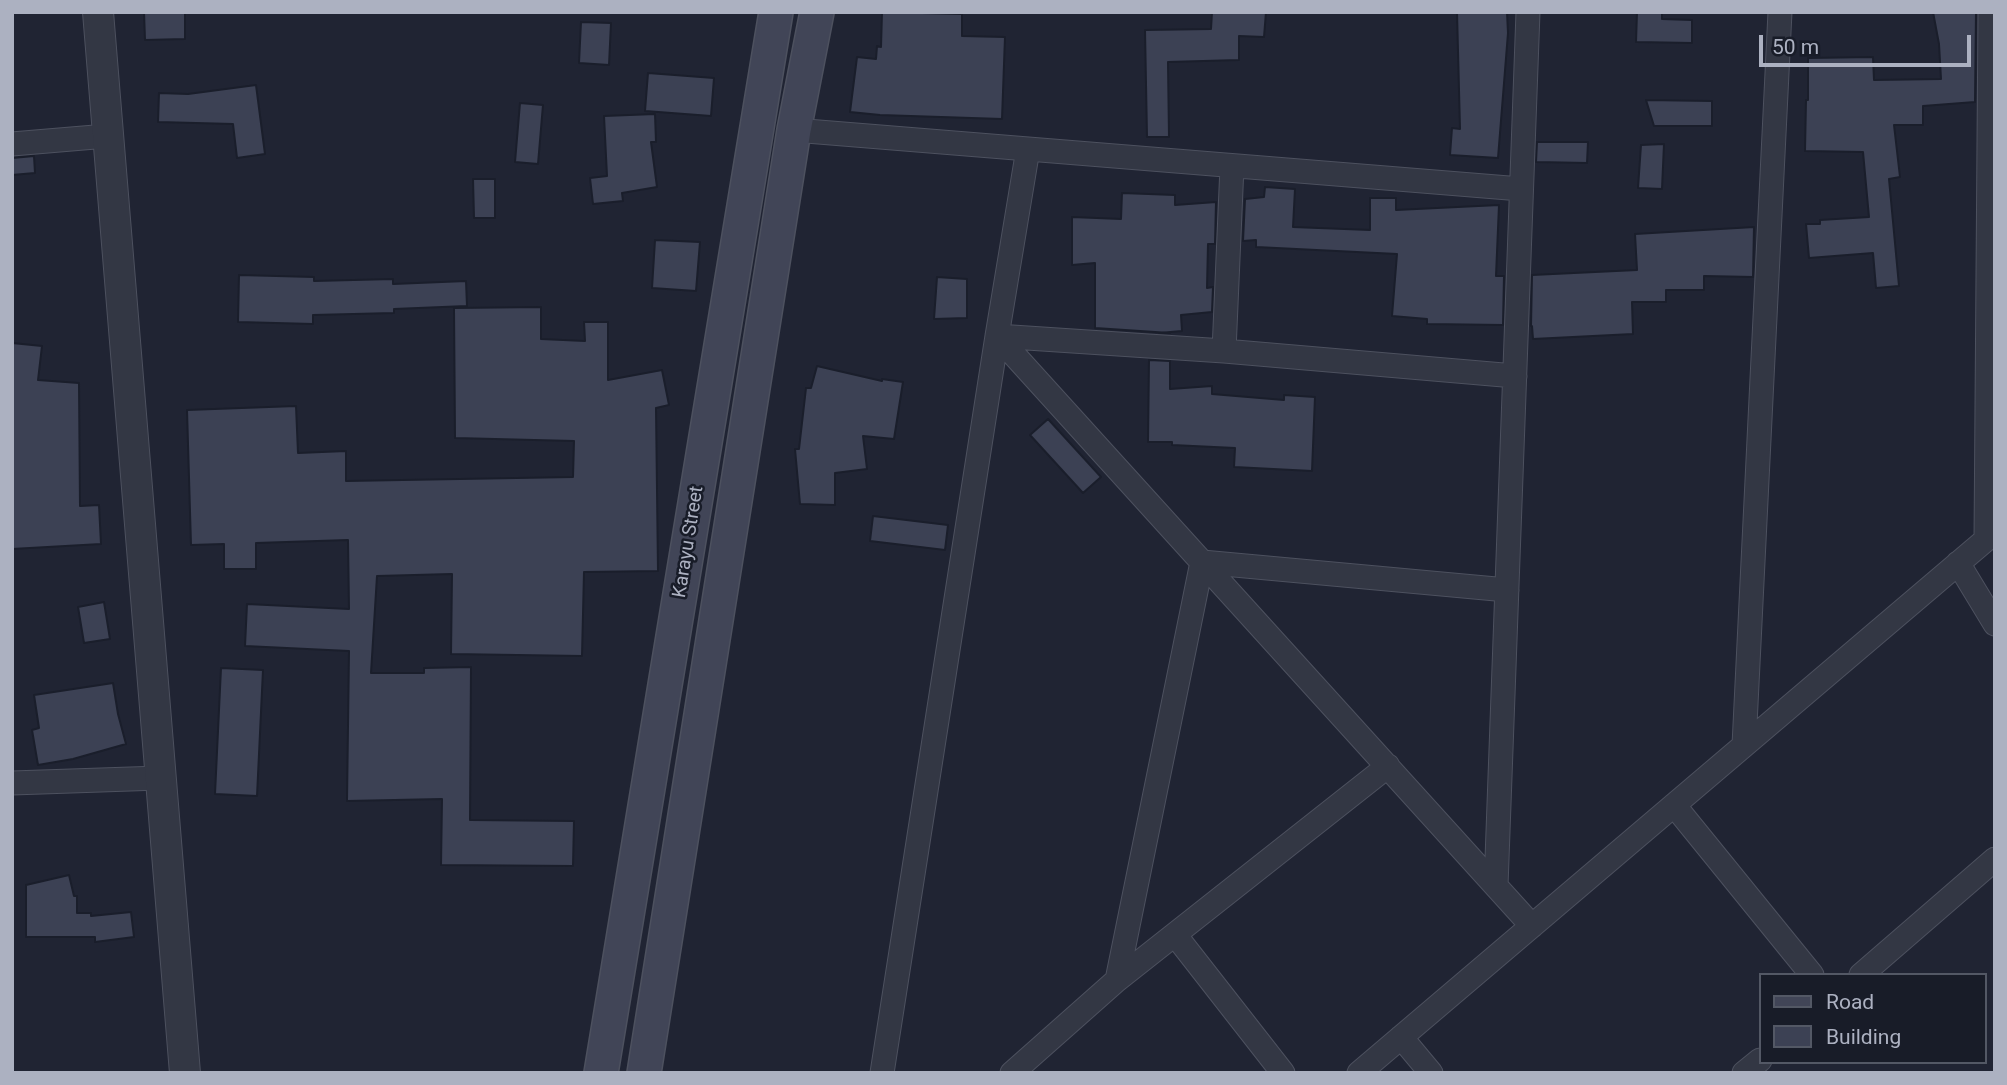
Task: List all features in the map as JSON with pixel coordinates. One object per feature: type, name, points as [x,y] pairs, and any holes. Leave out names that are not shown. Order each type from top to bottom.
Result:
[{"type":"main road","name":"Karayu Street","points":[[601,1073],[776,12]]},
{"type":"main road","name":"Karayu Street","points":[[644,1073],[794,130],[817,12]]},
{"type":"street","points":[[98,12],[185,1073]]},
{"type":"street","points":[[1496,886],[1528,12]]},
{"type":"street","points":[[1744,745],[1780,12]]},
{"type":"street","points":[[1359,1073],[1991,535],[1990,12]]},
{"type":"street","points":[[794,130],[1521,189]]},
{"type":"street","points":[[12,144],[107,136]]},
{"type":"street","points":[[882,1073],[1028,149]]},
{"type":"street","points":[[1224,351],[1232,166]]},
{"type":"street","points":[[997,336],[1224,351],[1515,376]]},
{"type":"street","points":[[997,336],[1532,926]]},
{"type":"street","points":[[1202,562],[1507,590]]},
{"type":"street","points":[[1117,981],[1202,562]]},
{"type":"street","points":[[1958,563],[1995,624]]},
{"type":"street","points":[[1012,1073],[1117,981],[1388,766]]},
{"type":"street","points":[[12,783],[160,778]]},
{"type":"street","points":[[1674,805],[1810,973]]},
{"type":"street","points":[[1863,973],[1995,859]]},
{"type":"street","points":[[1175,936],[1283,1073]]},
{"type":"street","points":[[1401,1037],[1431,1073]]},
{"type":"street","points":[[1744,1073],[1758,1062]]},
{"type":"building","points":[[144,12],[185,12],[185,39],[145,40]]},
{"type":"building","points":[[882,12],[962,14],[962,36],[1005,37],[1002,119],[850,112],[857,57],[876,59],[877,46],[881,47]]},
{"type":"building","points":[[1212,12],[1266,12],[1264,37],[1239,36],[1239,60],[1168,62],[1169,137],[1147,137],[1145,30],[1211,29]]},
{"type":"building","points":[[1457,12],[1507,12],[1508,33],[1498,158],[1450,155],[1452,128],[1460,129]]},
{"type":"building","points":[[1637,12],[1662,12],[1662,19],[1692,20],[1692,43],[1636,42]]},
{"type":"building","points":[[1933,12],[1976,12],[1975,102],[1923,106],[1923,125],[1894,125],[1900,177],[1889,179],[1899,286],[1876,288],[1873,253],[1809,258],[1806,224],[1820,224],[1820,220],[1869,217],[1863,152],[1805,151],[1808,58],[1873,57],[1874,80],[1941,79],[1939,44]]},
{"type":"building","points":[[581,22],[611,23],[609,65],[579,63]]},
{"type":"building","points":[[648,73],[714,78],[711,116],[645,111]]},
{"type":"building","points":[[256,85],[265,154],[237,158],[233,124],[158,122],[159,93],[188,94]]},
{"type":"building","points":[[1646,100],[1712,101],[1712,126],[1654,126]]},
{"type":"building","points":[[520,103],[543,105],[538,164],[515,162]]},
{"type":"building","points":[[655,114],[656,142],[651,142],[657,187],[622,193],[623,201],[593,204],[590,178],[607,176],[604,116]]},
{"type":"building","points":[[1537,142],[1588,142],[1587,163],[1536,162]]},
{"type":"building","points":[[1664,144],[1662,189],[1638,188],[1641,145]]},
{"type":"building","points":[[34,156],[35,173],[12,175],[12,158]]},
{"type":"building","points":[[473,179],[495,179],[495,218],[474,218]]},
{"type":"building","points":[[1265,187],[1295,189],[1293,227],[1370,230],[1370,198],[1396,198],[1396,210],[1499,205],[1496,276],[1504,276],[1503,325],[1427,324],[1427,319],[1392,316],[1397,254],[1256,247],[1256,240],[1243,241],[1245,199],[1264,197]]},
{"type":"building","points":[[1122,193],[1175,195],[1175,205],[1216,202],[1215,244],[1208,244],[1207,288],[1213,287],[1212,312],[1181,315],[1182,331],[1164,333],[1095,328],[1095,263],[1072,265],[1072,217],[1121,219]]},
{"type":"building","points":[[1754,227],[1753,277],[1704,276],[1704,290],[1666,290],[1666,302],[1632,302],[1633,334],[1533,339],[1532,275],[1637,270],[1635,234]]},
{"type":"building","points":[[655,240],[700,242],[696,291],[652,288]]},
{"type":"building","points":[[239,275],[314,277],[314,281],[393,279],[393,284],[466,281],[467,306],[394,309],[394,313],[313,315],[313,324],[238,322]]},
{"type":"building","points":[[937,277],[967,279],[967,318],[934,319]]},
{"type":"building","points":[[541,307],[541,339],[585,341],[584,322],[608,322],[608,380],[662,370],[669,405],[656,408],[658,571],[584,572],[582,656],[451,654],[452,574],[377,576],[371,673],[424,673],[424,668],[471,667],[470,820],[574,821],[573,866],[441,865],[442,799],[347,801],[349,651],[245,646],[247,604],[349,609],[348,540],[256,543],[256,569],[224,569],[224,544],[191,545],[187,410],[296,406],[298,453],[346,451],[346,481],[573,477],[574,441],[455,438],[454,308]]},
{"type":"building","points":[[12,343],[42,346],[38,380],[79,383],[80,506],[99,505],[101,544],[12,549]]},
{"type":"building","points":[[1149,360],[1170,361],[1170,389],[1212,386],[1212,394],[1284,400],[1284,395],[1315,397],[1312,471],[1234,467],[1235,448],[1148,442]]},
{"type":"building","points":[[817,366],[882,381],[903,382],[894,439],[863,436],[867,469],[835,473],[835,505],[800,504],[795,449],[799,449],[806,388],[811,388]]},
{"type":"building","points":[[1048,419],[1101,477],[1083,493],[1030,435]]},
{"type":"building","points":[[873,516],[948,525],[945,550],[870,541]]},
{"type":"building","points":[[104,602],[110,639],[84,643],[78,607]]},
{"type":"building","points":[[221,668],[263,670],[257,796],[215,794]]},
{"type":"building","points":[[113,683],[126,744],[73,759],[38,765],[32,730],[39,728],[34,695]]},
{"type":"building","points":[[69,875],[74,896],[77,896],[77,913],[91,913],[91,916],[131,912],[134,937],[95,942],[95,937],[26,937],[26,885]]}]
